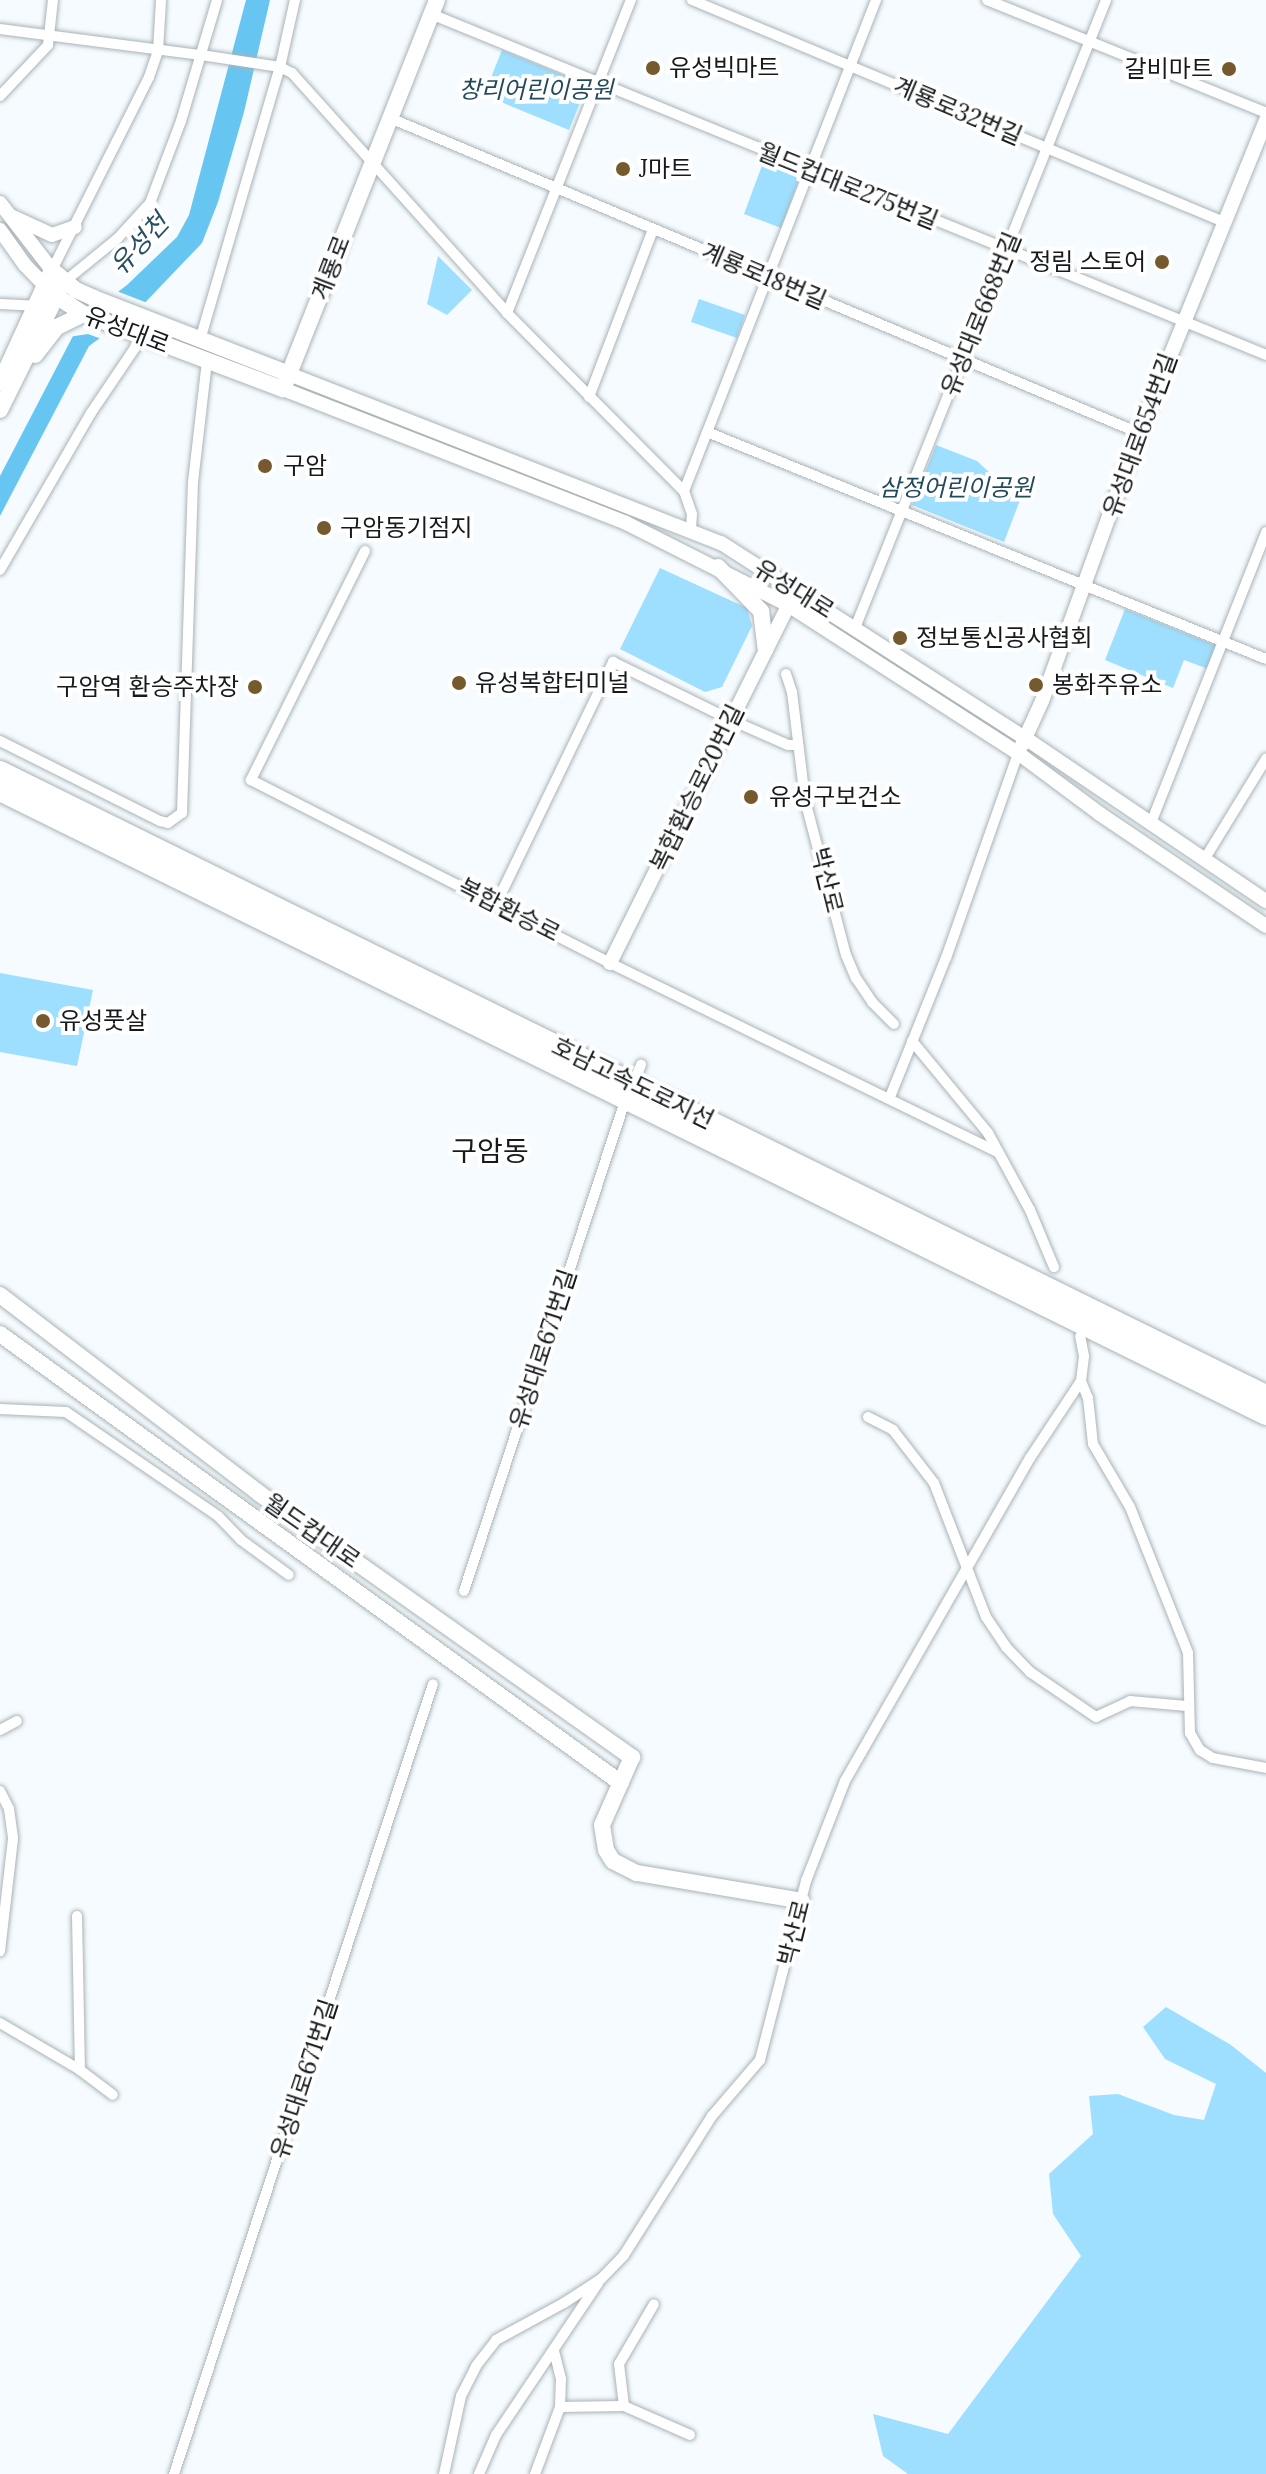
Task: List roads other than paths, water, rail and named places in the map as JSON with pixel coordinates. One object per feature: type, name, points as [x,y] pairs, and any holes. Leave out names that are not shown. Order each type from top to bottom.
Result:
[{"type":"highway","name":"호남고속도로지선","points":[[0,771],[1266,1395]]},
{"type":"highway","name":"호남고속도로지선","points":[[0,791],[1266,1415]]},
{"type":"main road","name":"계룡로","points":[[286,382],[434,7]]},
{"type":"main road","name":"유성대로","points":[[54,284],[200,340],[286,382]]},
{"type":"main road","name":"유성대로","points":[[54,284],[84,314],[207,361],[286,382]]},
{"type":"main road","points":[[0,383],[35,306],[54,284]]},
{"type":"main road","points":[[1,409],[54,284]]},
{"type":"main road","points":[[1,409],[57,327],[84,314]]},
{"type":"main road","points":[[718,567],[761,611],[766,649]]},
{"type":"main road","name":"월드컵대로","points":[[0,1295],[260,1494],[632,1757],[621,1783],[0,1334]]},
{"type":"main road","points":[[621,1783],[604,1814],[603,1838],[613,1861],[625,1869],[802,1901]]},
{"type":"street","points":[[0,96],[48,45],[53,0]]},
{"type":"street","points":[[54,284],[75,227],[128,124],[158,51],[161,0]]},
{"type":"street","points":[[54,284],[118,238],[150,203],[164,173],[217,0]]},
{"type":"street","points":[[200,340],[280,67],[295,0]]},
{"type":"street","points":[[507,313],[631,0]]},
{"type":"street","name":"계룡로32번길","points":[[692,0],[1224,222]]},
{"type":"street","points":[[684,491],[876,0]]},
{"type":"street","points":[[987,0],[1266,113]]},
{"type":"street","name":"유성대로668번길","points":[[855,628],[1106,0]]},
{"type":"street","name":"월드컵대로275번길","points":[[434,7],[598,84],[1266,355]]},
{"type":"street","points":[[0,29],[201,55],[280,67],[292,73],[507,313],[684,491],[692,514],[691,528]]},
{"type":"street","name":"계룡로18번길","points":[[390,118],[1139,433]]},
{"type":"street","name":"유성대로654번길","points":[[1018,753],[1085,583],[1139,433],[1266,120]]},
{"type":"street","name":"유성대로","points":[[0,203],[54,284]]},
{"type":"street","points":[[11,216],[52,235],[75,227]]},
{"type":"street","points":[[589,397],[653,229]]},
{"type":"street","name":"유성대로","points":[[0,230],[54,284]]},
{"type":"street","points":[[0,304],[35,306]]},
{"type":"street","points":[[0,570],[140,335]]},
{"type":"street","points":[[0,741],[160,821],[168,823],[182,813],[193,482],[207,361]]},
{"type":"street","name":"유성대로","points":[[286,382],[691,528],[797,589],[1266,901]]},
{"type":"street","name":"유성대로","points":[[286,382],[626,523],[718,567],[1018,753],[1100,814],[1266,926]]},
{"type":"street","points":[[707,432],[1266,659]]},
{"type":"street","points":[[1151,823],[1266,532]]},
{"type":"street","name":"복합환승로","points":[[365,551],[251,780],[497,902],[610,963],[890,1097],[997,1152]]},
{"type":"street","points":[[786,610],[797,589]]},
{"type":"street","name":"복합환승로20번길","points":[[610,963],[786,610]]},
{"type":"street","points":[[497,902],[613,662],[731,720],[788,745],[796,745]]},
{"type":"street","name":"박산로","points":[[786,674],[792,692],[805,800],[846,955],[872,1002],[894,1024]]},
{"type":"street","points":[[890,1097],[946,958],[1018,753]]},
{"type":"street","points":[[1204,860],[1266,759]]},
{"type":"street","points":[[912,1041],[988,1133],[1030,1210],[1054,1267]]},
{"type":"street","name":"유성대로671번길","points":[[464,1591],[623,1107]]},
{"type":"street","points":[[1080,1336],[1084,1356],[1081,1381],[1088,1398],[1093,1444],[1130,1507],[1188,1653],[1190,1733],[1200,1750],[1226,1762],[1266,1768]]},
{"type":"street","name":"박산로","points":[[444,2474],[461,2396],[476,2366],[496,2340],[601,2279],[638,2235],[712,2116],[760,2060],[802,1901],[824,1829],[845,1781],[965,1569],[1081,1381]]},
{"type":"street","points":[[0,1409],[66,1412],[218,1516],[241,1540],[289,1575]]},
{"type":"street","points":[[868,1417],[893,1430],[934,1483],[986,1617],[1006,1647],[1030,1672],[1096,1717],[1130,1701],[1187,1706]]},
{"type":"street","name":"유성대로671번길","points":[[174,2474],[433,1684]]},
{"type":"street","points":[[0,1730],[17,1721]]},
{"type":"street","points":[[0,1791],[9,1809],[13,1839],[0,1951]]},
{"type":"street","points":[[77,1916],[80,2070]]},
{"type":"street","points":[[0,2023],[80,2070],[113,2095]]},
{"type":"street","points":[[479,2474],[496,2435],[601,2279]]},
{"type":"street","points":[[624,2406],[619,2364],[654,2304]]},
{"type":"street","points":[[535,2474],[560,2407],[561,2379],[554,2351]]},
{"type":"street","points":[[560,2407],[624,2406],[690,2435]]},
{"type":"place","name":"유성빅마트","points":[[653,68]]},
{"type":"place","name":"갈비마트","points":[[1229,69]]},
{"type":"place","name":"J마트","points":[[623,169]]},
{"type":"place","name":"정림 스토어","points":[[1162,262]]},
{"type":"place","name":"구암","points":[[265,466]]},
{"type":"place","name":"구암동기점지","points":[[324,528]]},
{"type":"place","name":"정보통신공사협회","points":[[900,638]]},
{"type":"place","name":"유성복합터미널","points":[[459,683]]},
{"type":"place","name":"봉화주유소","points":[[1036,685]]},
{"type":"place","name":"구암역 환승주차장","points":[[255,687]]},
{"type":"place","name":"유성구보건소","points":[[751,797]]},
{"type":"place","name":"유성풋살","points":[[43,1021]]},
{"type":"district","name":"구암동","points":[[490,1151]]},
{"type":"park label","name":"창리어린이공원","points":[[536,90]]},
{"type":"park label","name":"삼정어린이공원","points":[[956,488]]},
{"type":"water label","name":"유성천","points":[[139,244]]}]
